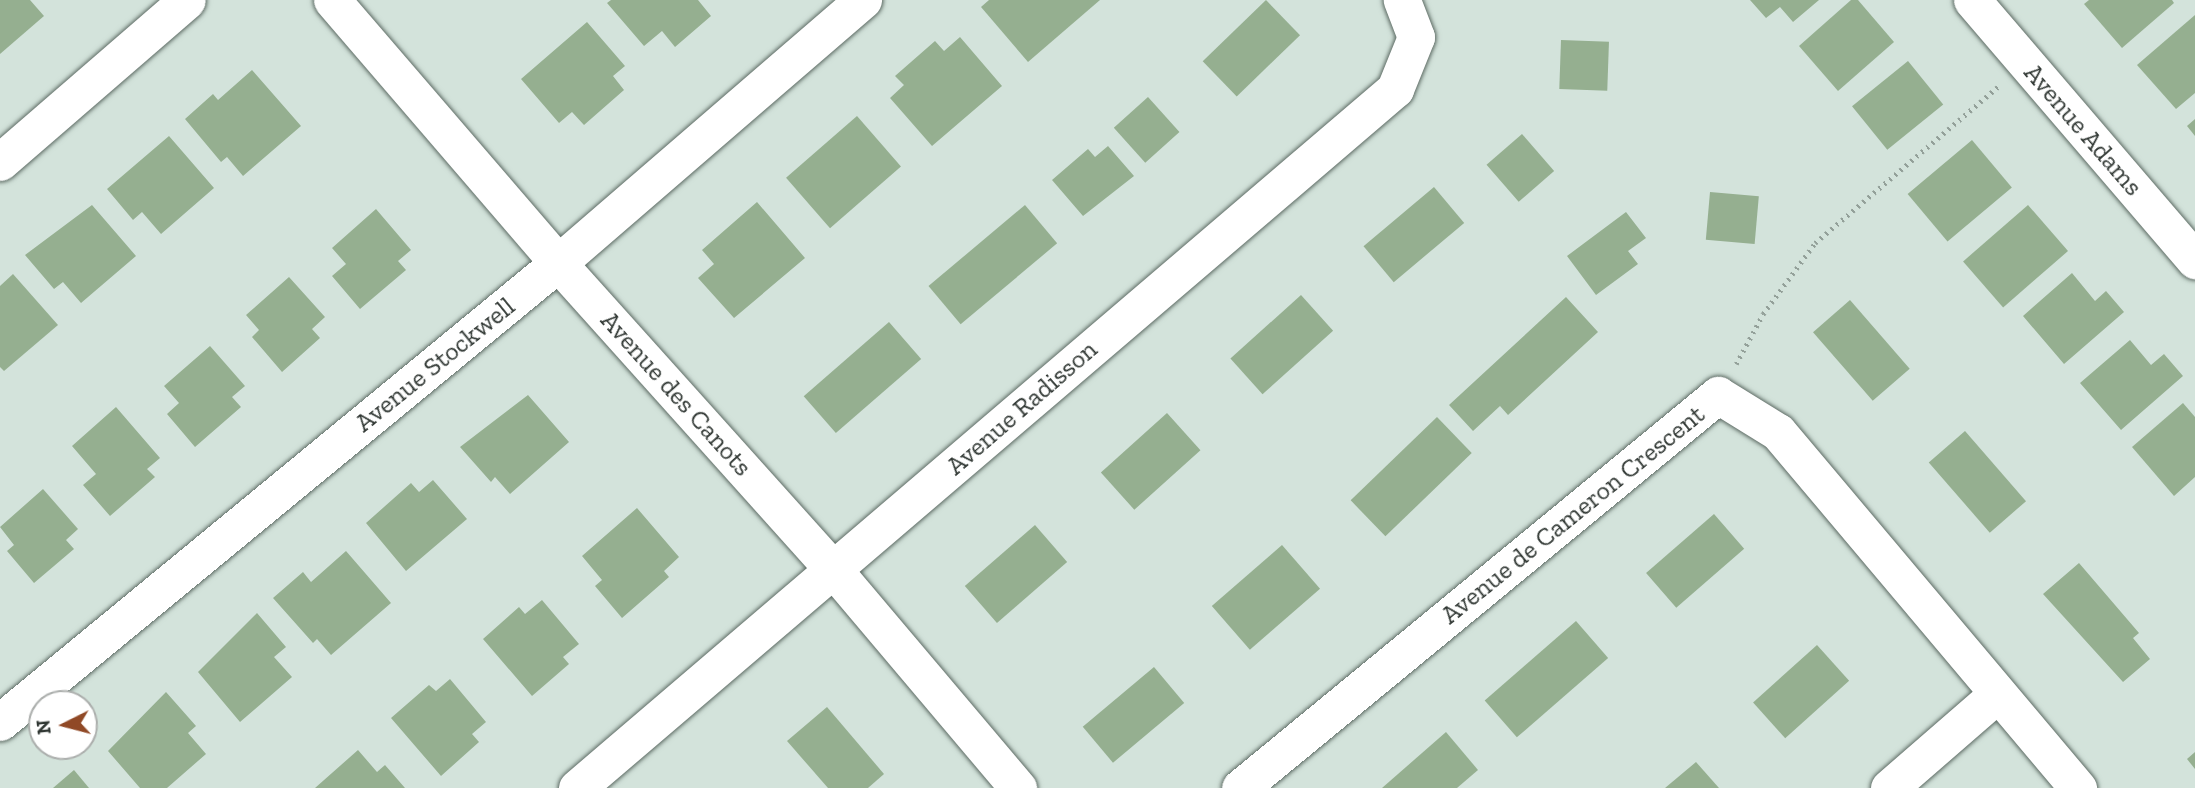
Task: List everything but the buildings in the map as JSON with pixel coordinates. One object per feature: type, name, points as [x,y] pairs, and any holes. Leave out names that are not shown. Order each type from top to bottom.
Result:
[{"type":"street","points":[[0,162],[187,0]]},
{"type":"street","name":"Avenue des Canots","points":[[332,0],[558,263],[833,569],[1018,788]]},
{"type":"street","name":"Avenue Stockwell","points":[[0,722],[558,263],[863,0]]},
{"type":"street","name":"Avenue Radisson","points":[[577,788],[1395,89],[1416,37],[1402,0]]},
{"type":"street","name":"Avenue Adams","points":[[1972,0],[2195,260]]},
{"type":"street","name":"Avenue de Cameron Crescent","points":[[1240,788],[1718,396],[1778,432],[2078,788]]},
{"type":"street","points":[[1889,788],[1997,694]]},
{"type":"path","points":[[1718,396],[1763,314],[1815,243],[2010,77]]}]
